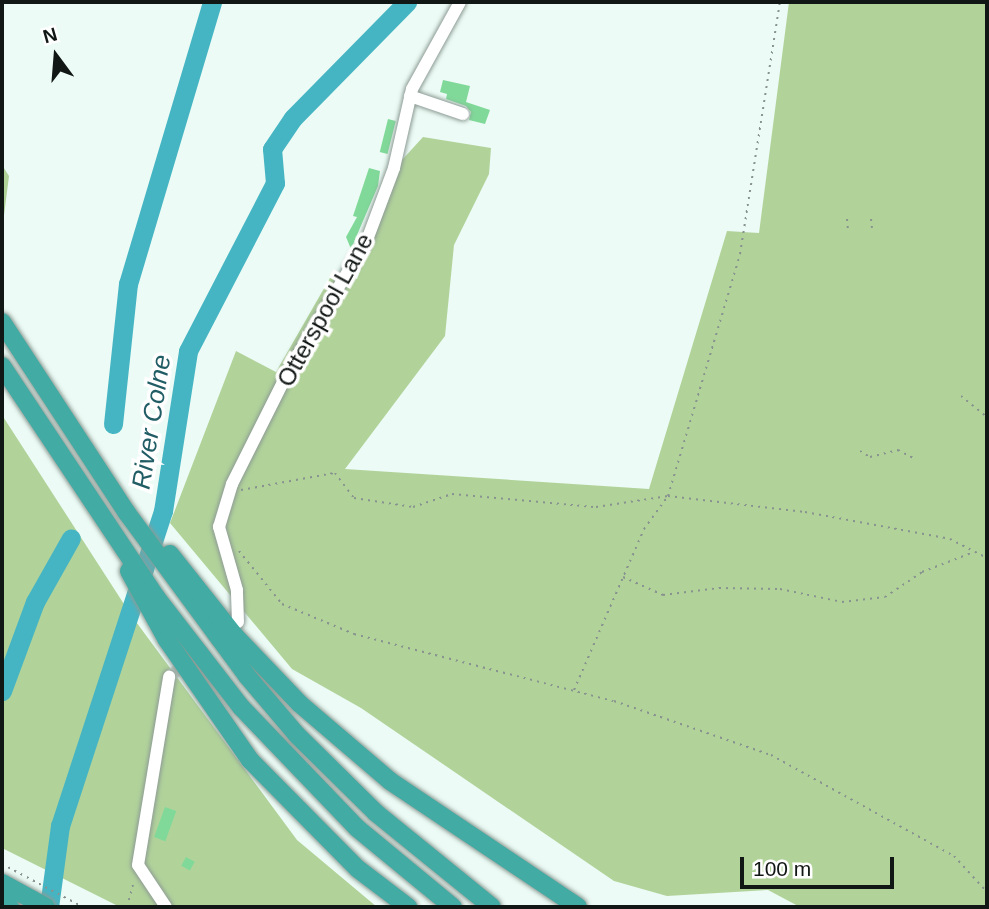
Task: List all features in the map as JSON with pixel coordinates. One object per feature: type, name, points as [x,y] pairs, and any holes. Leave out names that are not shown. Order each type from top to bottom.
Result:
[{"type":"highway","points":[[2,323],[127,513],[169,563],[300,704],[390,781],[578,907]]},
{"type":"highway","points":[[2,366],[117,541],[153,605],[250,760],[358,869],[408,907]]},
{"type":"highway","points":[[169,563],[298,735],[405,839],[492,907]]},
{"type":"highway","points":[[153,605],[315,787],[453,907]]},
{"type":"highway","points":[[2,883],[16,901]]},
{"type":"highway","points":[[2,903],[16,901],[46,907]]},
{"type":"street","name":"Otterspool Lane","points":[[238,622],[237,590],[219,527],[231,488],[290,368],[367,240],[394,168],[410,96],[460,2]]},
{"type":"street","points":[[410,96],[463,114]]},
{"type":"street","points":[[166,907],[138,865],[169,677]]},
{"type":"path","points":[[574,691],[644,529],[668,496],[740,254],[780,2]]},
{"type":"path","points":[[847,219],[848,230]]},
{"type":"path","points":[[871,219],[872,228]]},
{"type":"path","points":[[961,397],[987,417]]},
{"type":"path","points":[[860,451],[870,457],[898,450],[913,458]]},
{"type":"path","points":[[231,488],[335,473],[354,498],[413,507],[452,494],[596,507],[668,496],[805,512],[950,539],[987,558]]},
{"type":"path","points":[[234,546],[282,604],[354,634],[574,691],[771,755],[954,856],[987,892]]},
{"type":"path","points":[[622,577],[663,595],[719,588],[780,589],[842,602],[885,597],[922,572],[975,552]]},
{"type":"path","points":[[2,864],[83,907]]},
{"type":"path","points":[[127,907],[138,865]]},
{"type":"green space","points":[[789,2],[987,2],[987,907],[800,907],[768,890],[667,896],[614,881],[361,708],[292,669],[170,523],[236,351],[276,372],[334,271],[357,279],[402,160],[423,137],[491,148],[489,174],[454,245],[445,336],[345,469],[649,489],[727,231],[759,233]]},
{"type":"green space","points":[[2,165],[9,176],[2,231]]},
{"type":"green space","points":[[2,415],[131,615],[297,840],[377,907],[120,907],[2,848]]},
{"type":"building","points":[[443,80],[470,86],[466,102],[490,110],[485,124],[469,120],[471,112],[466,106],[446,99],[447,94],[440,92]]},
{"type":"building","points":[[388,119],[396,121],[388,154],[380,152]]},
{"type":"building","points":[[369,168],[380,171],[378,186],[351,249],[346,237],[357,217],[353,216]]},
{"type":"building","points":[[165,807],[176,811],[165,841],[154,837]]},
{"type":"building","points":[[186,857],[195,862],[190,871],[181,866]]},
{"type":"waterway","points":[[113,424],[128,284],[212,2]]},
{"type":"waterway","name":"River Colne","points":[[49,907],[60,826],[163,511],[188,351],[275,183],[272,149],[293,118],[407,2]]},
{"type":"waterway","points":[[2,691],[35,602],[71,538]]},
{"type":"tunnel","points":[[169,677],[224,633]]}]
